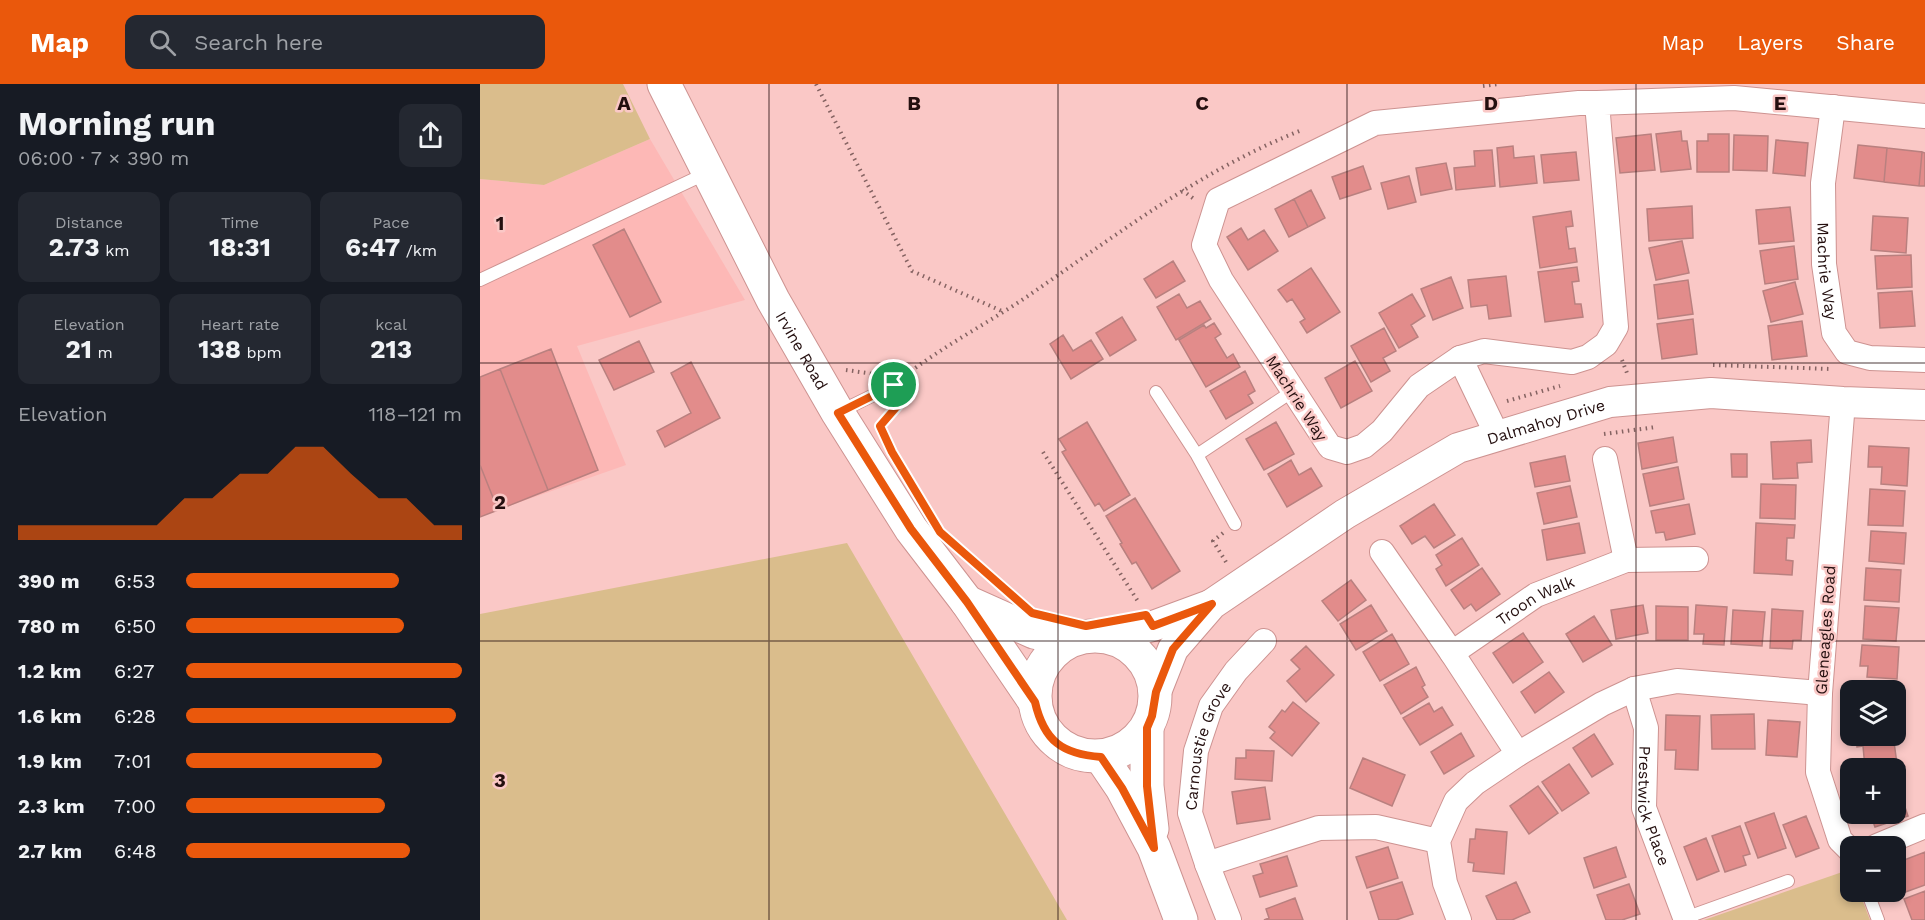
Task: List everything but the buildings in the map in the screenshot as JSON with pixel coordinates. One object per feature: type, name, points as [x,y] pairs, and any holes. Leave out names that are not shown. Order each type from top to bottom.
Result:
[{"type":"main road","name":"Irvine Road","points":[[664,84],[773,300],[838,413],[911,529],[967,602],[1035,702]]},
{"type":"main road","points":[[967,602],[1034,632],[1071,640]]},
{"type":"main road","points":[[1090,636],[1109,637],[1127,644],[1141,657],[1151,673],[1156,692],[1152,716],[1147,728],[1135,742],[1119,752],[1101,757],[1082,755],[1064,748],[1050,736],[1039,720],[1035,702],[1036,683],[1043,665],[1055,651],[1071,640],[1090,636]]},
{"type":"main road","points":[[1147,728],[1147,786],[1154,848]]},
{"type":"main road","points":[[1101,757],[1122,788],[1154,848],[1181,920]]},
{"type":"street","name":"Machrie Way","points":[[1597,103],[1616,327],[1606,344],[1588,357],[1572,362],[1484,351],[1460,358],[1419,386],[1382,431],[1364,446],[1347,452],[1330,447],[1221,280],[1204,245],[1218,200],[1375,123],[1597,103],[1734,98],[1925,116]]},
{"type":"street","name":"Machrie Way","points":[[1833,107],[1823,183],[1824,264],[1834,333],[1847,352],[1870,358],[1925,360]]},
{"type":"street","points":[[1460,358],[1497,435]]},
{"type":"street","name":"Dalmahoy Drive","points":[[1212,604],[1346,514],[1458,448],[1610,402],[1711,393],[1925,405]]},
{"type":"street","name":"Gleneagles Road","points":[[1840,840],[1818,772],[1820,693],[1843,402]]},
{"type":"street","points":[[1605,459],[1626,560]]},
{"type":"street","points":[[1382,552],[1518,754]]},
{"type":"street","name":"Troon Walk","points":[[1452,653],[1536,595],[1626,560],[1696,559]]},
{"type":"street","points":[[1109,637],[1153,626],[1212,604]]},
{"type":"street","points":[[1156,692],[1173,649],[1212,604]]},
{"type":"street","name":"Carnoustie Grove","points":[[1229,920],[1190,813],[1196,751],[1211,706],[1236,671],[1264,641]]},
{"type":"street","points":[[1459,920],[1445,883],[1438,841],[1456,801],[1475,783],[1518,754],[1602,704],[1634,689],[1677,681],[1820,693]]},
{"type":"street","name":"Prestwick Place","points":[[1634,689],[1646,728],[1644,808],[1685,919]]},
{"type":"street","points":[[1901,836],[1925,826]]},
{"type":"street","points":[[1207,864],[1319,828],[1376,827],[1438,841]]},
{"type":"lane","points":[[480,280],[710,172]]},
{"type":"lane","points":[[838,413],[894,385]]},
{"type":"lane","points":[[1197,455],[1293,391]]},
{"type":"lane","points":[[1156,392],[1197,455],[1235,524]]},
{"type":"lane","points":[[1685,919],[1788,881]]},
{"type":"lane","points":[[1871,902],[1878,920]]},
{"type":"path","points":[[816,84],[912,271],[1004,312]]},
{"type":"path","points":[[1475,87],[1498,84]]},
{"type":"path","points":[[894,385],[907,373],[1004,312],[1188,186],[1274,141],[1307,128]]},
{"type":"path","points":[[884,434],[880,426],[905,397],[902,386],[894,385]]},
{"type":"path","points":[[1601,435],[1664,426]]},
{"type":"path","points":[[1043,452],[1153,626]]},
{"type":"path","points":[[1226,562],[1213,541],[1235,524]]},
{"type":"path","points":[[973,562],[999,584]]},
{"type":"shaded area","points":[[480,84],[623,84],[650,139],[544,185],[480,179]]},
{"type":"shaded area","points":[[650,139],[745,300],[577,346],[626,465],[480,516],[480,179],[544,185]]},
{"type":"shaded area","points":[[847,543],[1067,920],[480,920],[480,614]]},
{"type":"shaded area","points":[[1840,873],[1840,902],[1863,902],[1870,920],[1704,920]]},
{"type":"route","points":[[894,385],[902,386],[905,397],[880,426],[892,452],[940,532],[1032,613],[1086,626],[1146,615],[1153,626],[1212,604],[1173,649],[1156,692],[1155,705],[1147,728],[1147,786],[1154,848],[1122,788],[1101,757],[1082,755],[1064,748],[1050,736],[1039,720],[1035,702],[967,602],[911,529],[838,413],[894,385]]}]
